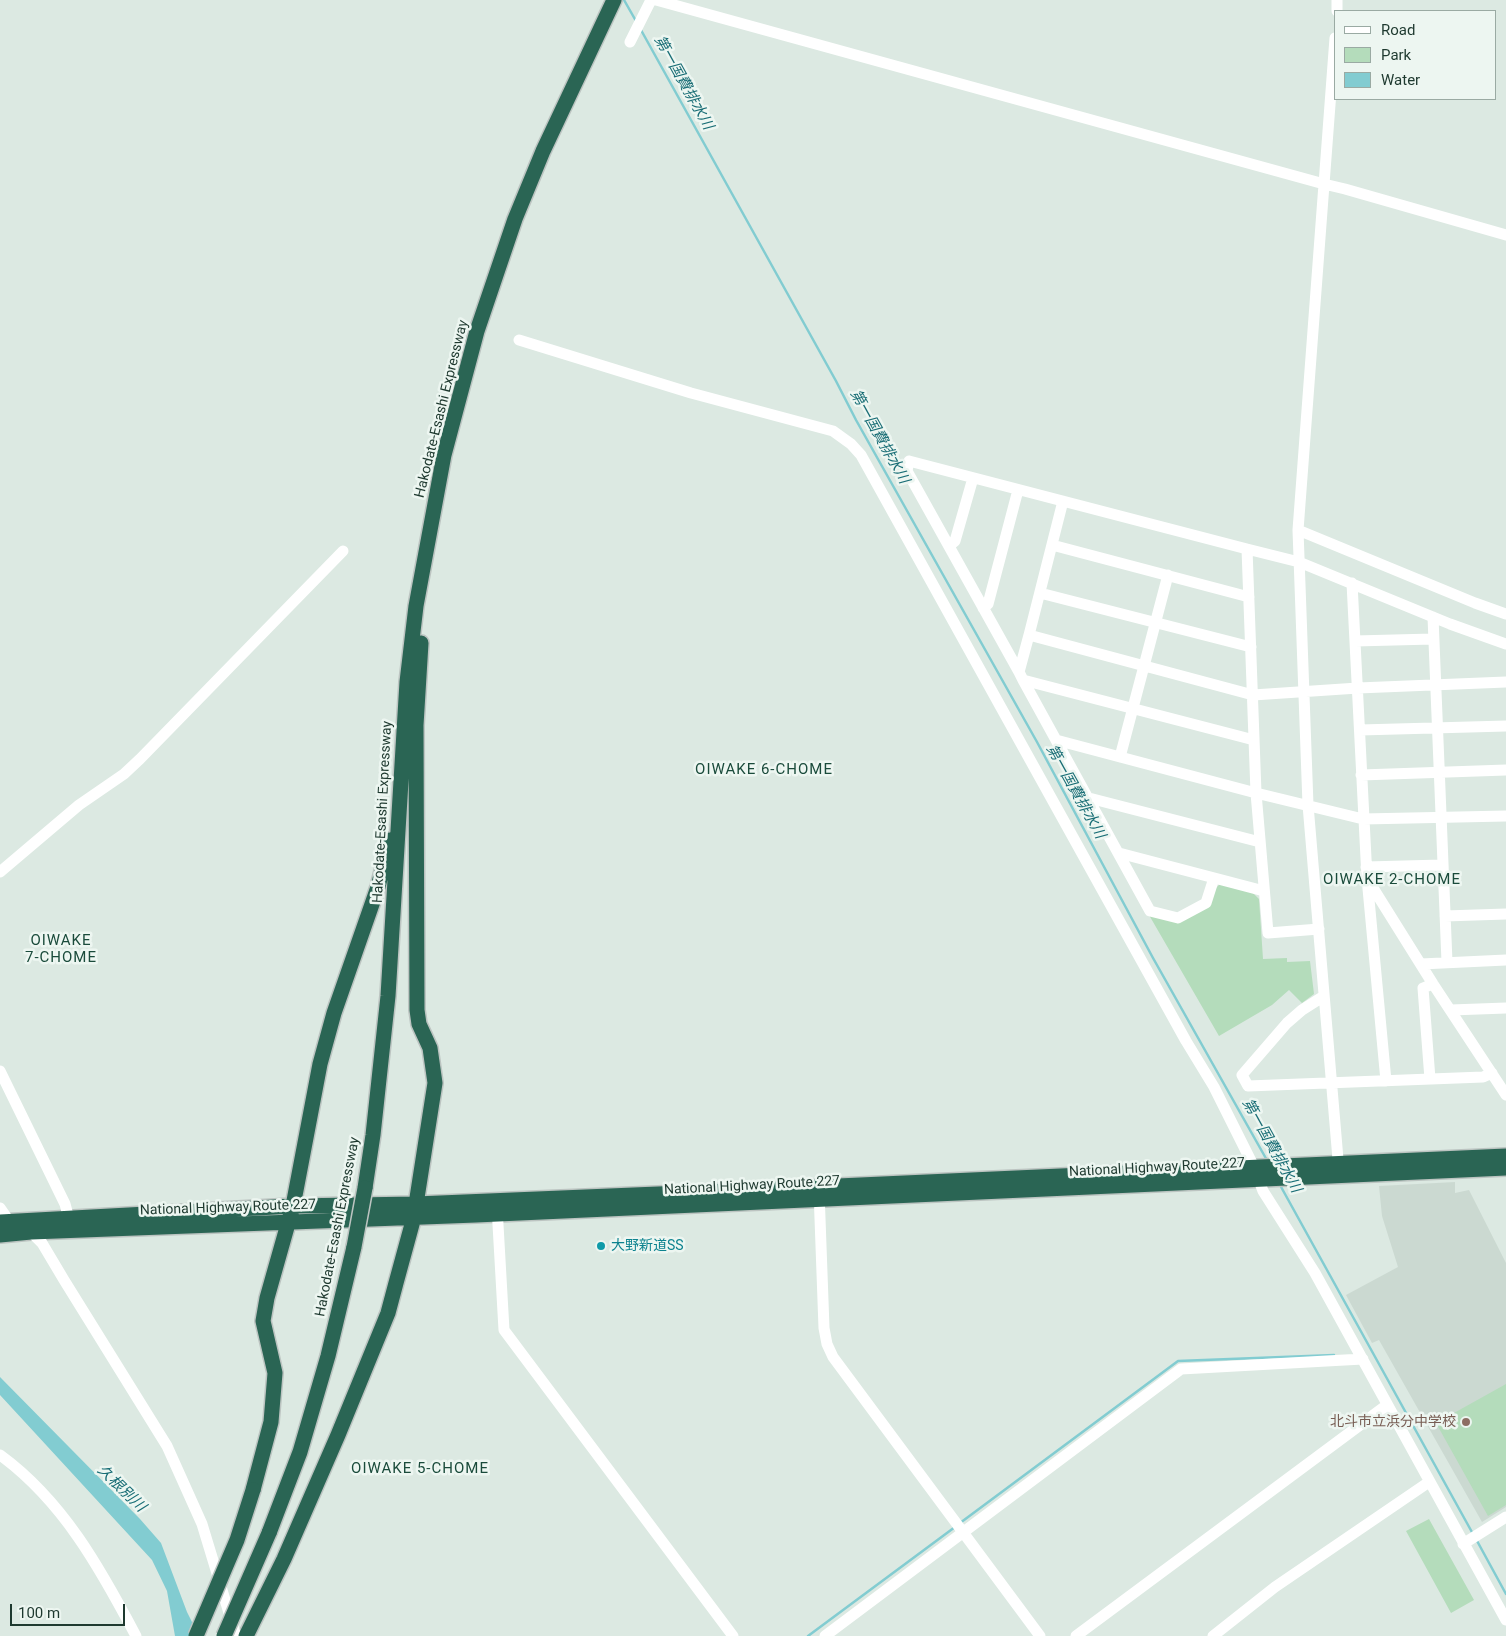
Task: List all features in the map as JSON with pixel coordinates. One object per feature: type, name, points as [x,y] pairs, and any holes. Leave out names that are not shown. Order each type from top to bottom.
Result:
[{"type":"highway","name":"Hakodate-Esashi Expressway","points":[[224,1636],[269,1532],[300,1452],[328,1356],[354,1247],[365,1188],[373,1135],[388,996],[407,682],[417,633],[434,510],[444,454],[477,331],[515,220],[540,159],[612,4]]},
{"type":"highway","points":[[246,1636],[284,1559],[388,1314],[415,1210],[435,1083],[430,1048],[419,1024],[417,1010],[417,633]]},
{"type":"highway","points":[[196,1636],[237,1540],[254,1490],[270,1422],[275,1373],[263,1321],[267,1298],[293,1206],[320,1064],[334,1013],[378,887],[400,793]]},
{"type":"highway","name":"National Highway Route 227","points":[[1339,1170],[1506,1156]]},
{"type":"highway","name":"National Highway Route 227","points":[[0,1235],[30,1232],[289,1222],[415,1210],[1283,1172],[1506,1168]]},
{"type":"highway","name":"National Highway Route 227","points":[[5,1222],[293,1206],[415,1210]]},
{"type":"street","points":[[632,37],[651,0]]},
{"type":"street","points":[[656,0],[1345,189],[1506,236]]},
{"type":"street","points":[[1334,51],[1298,530],[1308,805],[1339,1170]]},
{"type":"street","points":[[519,340],[692,393],[833,431],[851,444],[869,468],[889,508],[1181,1033],[1214,1086],[1261,1173],[1263,1192],[1315,1273],[1429,1482],[1471,1539],[1506,1620]]},
{"type":"street","points":[[1214,878],[1206,903],[1178,918],[1150,911],[907,471],[909,461],[1299,562],[1433,617],[1506,644]]},
{"type":"street","points":[[949,546],[955,541],[973,478]]},
{"type":"street","points":[[984,608],[988,604],[1018,490]]},
{"type":"street","points":[[1021,676],[1029,635],[1063,501]]},
{"type":"street","points":[[1298,530],[1506,614]]},
{"type":"street","points":[[1052,544],[1249,597]]},
{"type":"street","points":[[1247,549],[1256,793],[1268,933],[1319,930]]},
{"type":"street","points":[[0,872],[79,805],[124,774],[343,551]]},
{"type":"street","points":[[1120,757],[1168,576]]},
{"type":"street","points":[[1352,583],[1366,873],[1386,1081]]},
{"type":"street","points":[[1040,593],[1251,647]]},
{"type":"street","points":[[1433,617],[1447,962]]},
{"type":"street","points":[[1029,635],[1253,695],[1358,688],[1506,682]]},
{"type":"street","points":[[1355,641],[1433,639]]},
{"type":"street","points":[[1021,676],[1134,709],[1254,740]]},
{"type":"street","points":[[1360,730],[1506,726]]},
{"type":"street","points":[[1056,740],[1363,819],[1506,816]]},
{"type":"street","points":[[1361,775],[1506,770]]},
{"type":"street","points":[[1089,798],[1260,842]]},
{"type":"street","points":[[1119,853],[1264,891]]},
{"type":"street","points":[[1366,873],[1442,865]]},
{"type":"street","points":[[1366,873],[1433,984],[1499,1080],[1506,1095]]},
{"type":"street","points":[[1445,916],[1506,914]]},
{"type":"street","points":[[1421,964],[1506,960]]},
{"type":"street","points":[[1430,1079],[1422,988],[1433,984]]},
{"type":"street","points":[[1324,996],[1302,1010],[1288,1023],[1242,1075],[1248,1086],[1483,1077],[1499,1080]]},
{"type":"street","points":[[1451,1010],[1506,1008]]},
{"type":"street","points":[[0,1071],[65,1204],[69,1219]]},
{"type":"street","points":[[819,1193],[824,1328],[833,1357],[1040,1636]]},
{"type":"street","points":[[497,1207],[504,1330],[733,1636]]},
{"type":"street","points":[[0,1208],[5,1222],[30,1232],[42,1243],[167,1446],[202,1524],[236,1636]]},
{"type":"street","points":[[825,1636],[959,1528],[1181,1370],[1363,1359]]},
{"type":"street","points":[[1076,1636],[1387,1405]]},
{"type":"street","points":[[0,1455],[32,1481],[78,1535],[96,1563],[136,1636]]},
{"type":"street","points":[[1213,1636],[1275,1586],[1429,1482]]},
{"type":"street","points":[[1471,1539],[1506,1517]]},
{"type":"shaded area","name":"北斗市立浜分中学校","points":[[1455,1182],[1455,1193],[1469,1190],[1506,1263],[1506,1507],[1482,1522],[1379,1340],[1372,1343],[1346,1295],[1398,1267],[1382,1216],[1379,1186]]},
{"type":"green space","points":[[1220,884],[1252,892],[1259,899],[1263,959],[1287,958],[1287,962],[1310,961],[1314,994],[1302,1003],[1289,990],[1272,1005],[1219,1036],[1149,915],[1179,923]]},
{"type":"green space","points":[[1506,1384],[1506,1505],[1488,1516],[1436,1423]]},
{"type":"green space","points":[[1429,1519],[1474,1600],[1451,1613],[1406,1531]]},
{"type":"water","points":[[0,1377],[140,1519],[161,1543],[187,1612],[199,1636],[175,1636],[167,1591],[152,1560],[0,1395]]},
{"type":"waterway","name":"第一国費排水川","points":[[624,0],[636,21]]},
{"type":"waterway","name":"第一国費排水川","points":[[641,30],[856,420],[1037,742],[1153,958],[1268,1162]]},
{"type":"waterway","name":"第一国費排水川","points":[[1280,1185],[1473,1534]]},
{"type":"waterway","points":[[960,1523],[1178,1361],[1334,1355]]},
{"type":"waterway","points":[[808,1636],[955,1527]]},
{"type":"waterway","name":"第一国費排水川","points":[[1476,1539],[1506,1594]]},
{"type":"place","name":"大野新道SS","points":[[601,1246]]},
{"type":"place","name":"北斗市立浜分中学校","points":[[1466,1422]]},
{"type":"district","name":"OIWAKE 6-CHOME","points":[[764,770]]},
{"type":"district","name":"OIWAKE 2-CHOME","points":[[1392,880]]},
{"type":"district","name":"OIWAKE 7-CHOME","points":[[61,950]]},
{"type":"district","name":"OIWAKE 5-CHOME","points":[[420,1469]]},
{"type":"water label","name":"久根別川","points":[[121,1489]]}]
